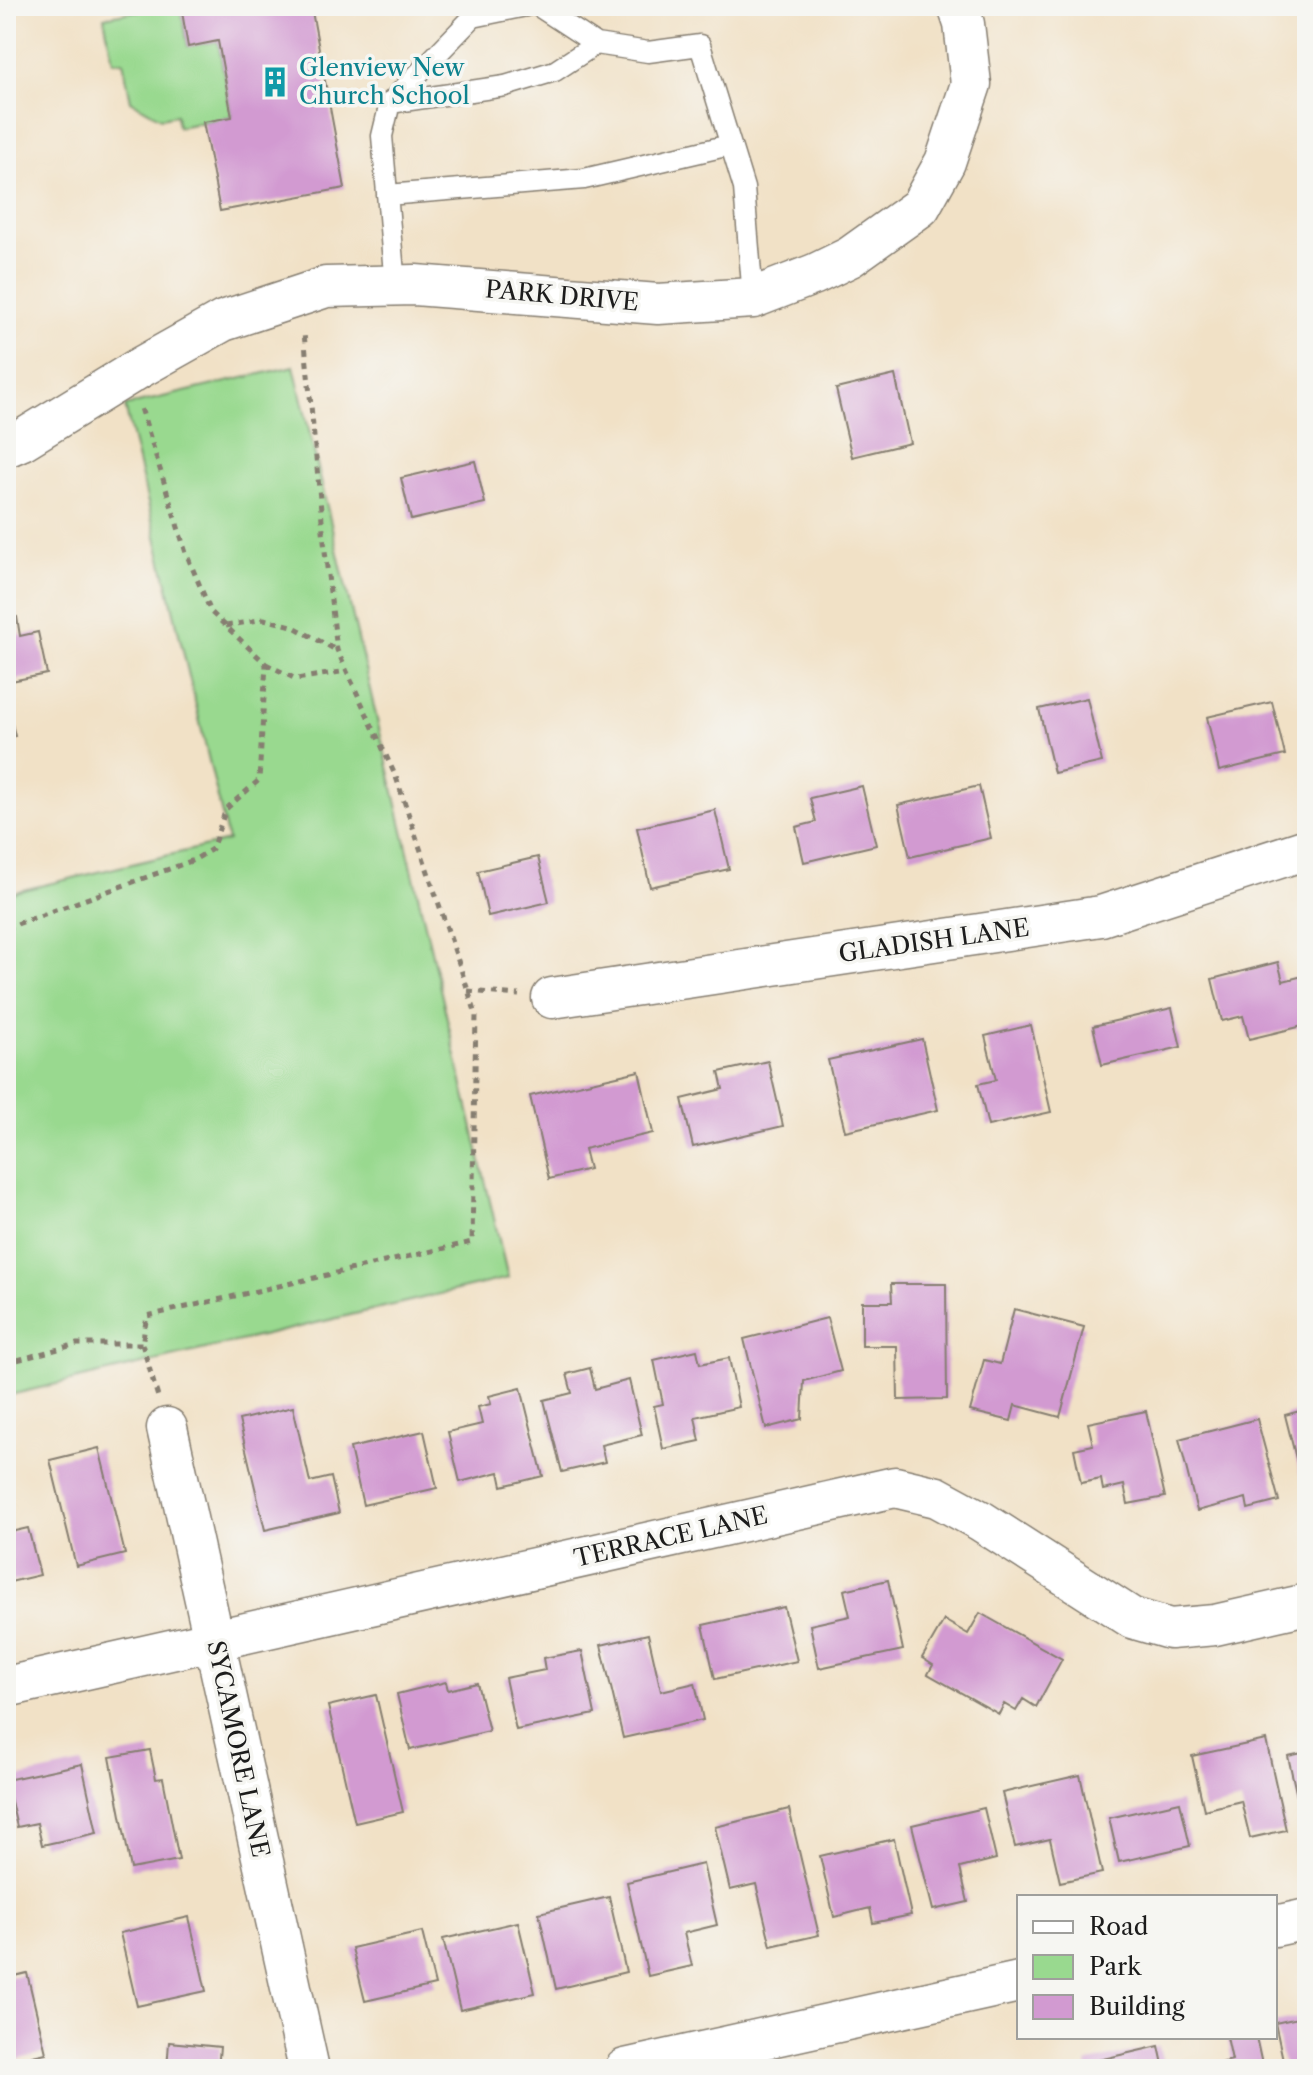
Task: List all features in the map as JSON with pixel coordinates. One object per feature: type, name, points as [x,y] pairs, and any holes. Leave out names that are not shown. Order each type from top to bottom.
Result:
[{"type":"street","name":"PARK DRIVE","points":[[6,447],[223,321],[326,287],[395,285],[658,304],[753,298],[815,274],[850,257],[920,207],[945,162],[971,84],[964,24],[958,6]]},
{"type":"street","name":"GLADISH LANE","points":[[552,998],[1101,916],[1307,849]]},
{"type":"street","name":"SYCAMORE LANE","points":[[167,1428],[309,2069]]},
{"type":"street","name":"TERRACE LANE","points":[[6,1687],[895,1487],[937,1497],[981,1521],[1132,1618],[1145,1622],[1170,1629],[1215,1625],[1307,1604]]},
{"type":"street","points":[[1277,1926],[1307,1919]]},
{"type":"street","points":[[625,2069],[733,2057],[1017,1983]]},
{"type":"lane","points":[[395,285],[382,136],[390,103],[473,17],[526,6]]},
{"type":"lane","points":[[538,6],[596,44],[648,52],[700,45],[744,188],[753,298]]},
{"type":"lane","points":[[390,103],[505,86],[555,71],[596,44]]},
{"type":"lane","points":[[387,195],[584,179],[730,145]]},
{"type":"path","points":[[167,1428],[142,1344],[147,1316],[472,1242],[476,1014],[396,777],[337,650],[304,334]]},
{"type":"path","points":[[142,414],[186,553],[211,612],[266,664],[296,679],[347,671]]},
{"type":"path","points":[[225,626],[264,619],[292,626],[337,650]]},
{"type":"path","points":[[6,928],[194,860],[212,849],[226,809],[259,780],[266,664]]},
{"type":"path","points":[[468,991],[552,998]]},
{"type":"path","points":[[6,1363],[77,1344],[142,1344]]},
{"type":"green space","points":[[162,6],[181,6],[188,46],[218,41],[232,117],[178,127],[176,115],[161,118],[131,101],[123,61],[113,62],[104,17]]},
{"type":"green space","points":[[294,366],[508,1278],[6,1396],[6,894],[228,841],[125,406]]},
{"type":"building","name":"Glenview New Church School","points":[[181,6],[311,6],[345,188],[220,211],[203,122],[232,117],[218,41],[188,47]]},
{"type":"building","points":[[895,375],[910,443],[852,457],[836,389]]},
{"type":"building","points":[[475,461],[485,503],[411,520],[401,478]]},
{"type":"building","points":[[17,617],[20,636],[38,632],[47,674],[6,682],[6,620]]},
{"type":"building","points":[[1087,698],[1102,762],[1054,773],[1039,709]]},
{"type":"building","points":[[6,699],[15,736],[6,738]]},
{"type":"building","points":[[1272,702],[1285,755],[1219,771],[1207,717]]},
{"type":"building","points":[[862,786],[876,845],[804,862],[796,827],[816,822],[810,798]]},
{"type":"building","points":[[979,786],[991,838],[910,857],[898,805]]},
{"type":"building","points":[[715,810],[729,869],[650,887],[637,828]]},
{"type":"building","points":[[538,857],[549,902],[488,916],[478,871]]},
{"type":"building","points":[[1278,962],[1283,981],[1307,975],[1307,1025],[1249,1039],[1243,1016],[1222,1021],[1212,979]]},
{"type":"building","points":[[1172,1008],[1181,1047],[1102,1065],[1093,1026]]},
{"type":"building","points":[[1031,1025],[1051,1112],[988,1126],[978,1084],[996,1080],[985,1036]]},
{"type":"building","points":[[922,1039],[938,1110],[845,1131],[828,1060]]},
{"type":"building","points":[[768,1061],[783,1126],[693,1147],[682,1099],[723,1089],[719,1072]]},
{"type":"building","points":[[639,1071],[653,1133],[584,1149],[589,1169],[549,1179],[530,1096]]},
{"type":"building","points":[[891,1284],[946,1284],[947,1399],[898,1400],[897,1346],[862,1346],[862,1302],[892,1302]]},
{"type":"building","points":[[1014,1309],[1084,1327],[1060,1417],[1015,1405],[1011,1421],[970,1411],[984,1360],[1000,1364]]},
{"type":"building","points":[[827,1318],[841,1371],[804,1381],[802,1419],[766,1428],[744,1339]]},
{"type":"building","points":[[697,1350],[700,1364],[729,1358],[739,1407],[695,1417],[700,1441],[663,1449],[654,1406],[663,1404],[654,1360]]},
{"type":"building","points":[[590,1368],[595,1389],[629,1380],[642,1435],[601,1445],[605,1462],[562,1472],[544,1400],[572,1393],[567,1374]]},
{"type":"building","points":[[521,1388],[543,1476],[502,1486],[499,1472],[460,1482],[448,1432],[482,1424],[478,1407],[491,1404],[489,1396]]},
{"type":"building","points":[[293,1407],[310,1482],[331,1477],[339,1513],[265,1530],[239,1420]]},
{"type":"building","points":[[1307,1409],[1307,1497],[1306,1498],[1285,1415]]},
{"type":"building","points":[[1146,1411],[1165,1497],[1128,1504],[1124,1485],[1103,1490],[1101,1479],[1081,1483],[1074,1449],[1093,1445],[1088,1423]]},
{"type":"building","points":[[1257,1419],[1279,1501],[1248,1509],[1246,1498],[1197,1511],[1179,1439]]},
{"type":"building","points":[[424,1431],[437,1488],[363,1505],[350,1448]]},
{"type":"building","points":[[99,1448],[125,1554],[76,1566],[50,1460]]},
{"type":"building","points":[[28,1528],[40,1575],[6,1583],[6,1533]]},
{"type":"building","points":[[888,1580],[903,1650],[819,1668],[810,1625],[850,1616],[844,1590]]},
{"type":"building","points":[[784,1607],[797,1661],[715,1679],[703,1625]]},
{"type":"building","points":[[980,1613],[1062,1659],[1036,1707],[1023,1699],[1016,1711],[1004,1704],[999,1714],[928,1674],[933,1665],[922,1658],[944,1620],[968,1634]]},
{"type":"building","points":[[648,1634],[661,1691],[695,1683],[703,1720],[623,1738],[601,1645]]},
{"type":"building","points":[[582,1651],[595,1714],[516,1730],[505,1678],[545,1670],[543,1658]]},
{"type":"building","points":[[446,1682],[448,1690],[477,1683],[489,1731],[410,1750],[397,1694]]},
{"type":"building","points":[[376,1695],[403,1812],[355,1823],[328,1706]]},
{"type":"building","points":[[1266,1740],[1286,1830],[1250,1838],[1241,1801],[1204,1810],[1192,1756]]},
{"type":"building","points":[[150,1750],[156,1779],[163,1778],[179,1860],[131,1869],[110,1757]]},
{"type":"building","points":[[1307,1752],[1307,1827],[1304,1828],[1288,1756]]},
{"type":"building","points":[[82,1764],[97,1833],[42,1845],[37,1823],[17,1827],[6,1780]]},
{"type":"building","points":[[1080,1775],[1102,1873],[1060,1882],[1050,1839],[1015,1847],[1002,1793]]},
{"type":"building","points":[[1180,1802],[1190,1846],[1119,1862],[1109,1818]]},
{"type":"building","points":[[984,1808],[996,1859],[960,1868],[968,1902],[933,1910],[912,1825]]},
{"type":"building","points":[[789,1809],[819,1935],[771,1946],[756,1884],[730,1890],[715,1827]]},
{"type":"building","points":[[894,1839],[911,1915],[873,1923],[870,1908],[834,1917],[820,1856]]},
{"type":"building","points":[[703,1864],[717,1925],[684,1933],[692,1966],[648,1976],[627,1882]]},
{"type":"building","points":[[609,1897],[626,1972],[556,1989],[539,1913]]},
{"type":"building","points":[[189,1917],[206,1991],[137,2006],[120,1933]]},
{"type":"building","points":[[518,1922],[535,1993],[460,2010],[443,1939]]},
{"type":"building","points":[[422,1932],[435,1985],[365,2001],[352,1948]]},
{"type":"building","points":[[27,1973],[46,2053],[6,2062],[6,1978]]},
{"type":"building","points":[[1307,2016],[1307,2069],[1285,2069],[1277,2023]]},
{"type":"building","points":[[1227,2039],[1256,2039],[1263,2069],[1197,2069],[1232,2060]]},
{"type":"building","points":[[169,2042],[220,2047],[218,2069],[167,2069]]},
{"type":"building","points":[[1159,2046],[1164,2069],[1088,2069],[1086,2063]]},
{"type":"place","name":"Glenview New Church School","points":[[275,82]]}]
